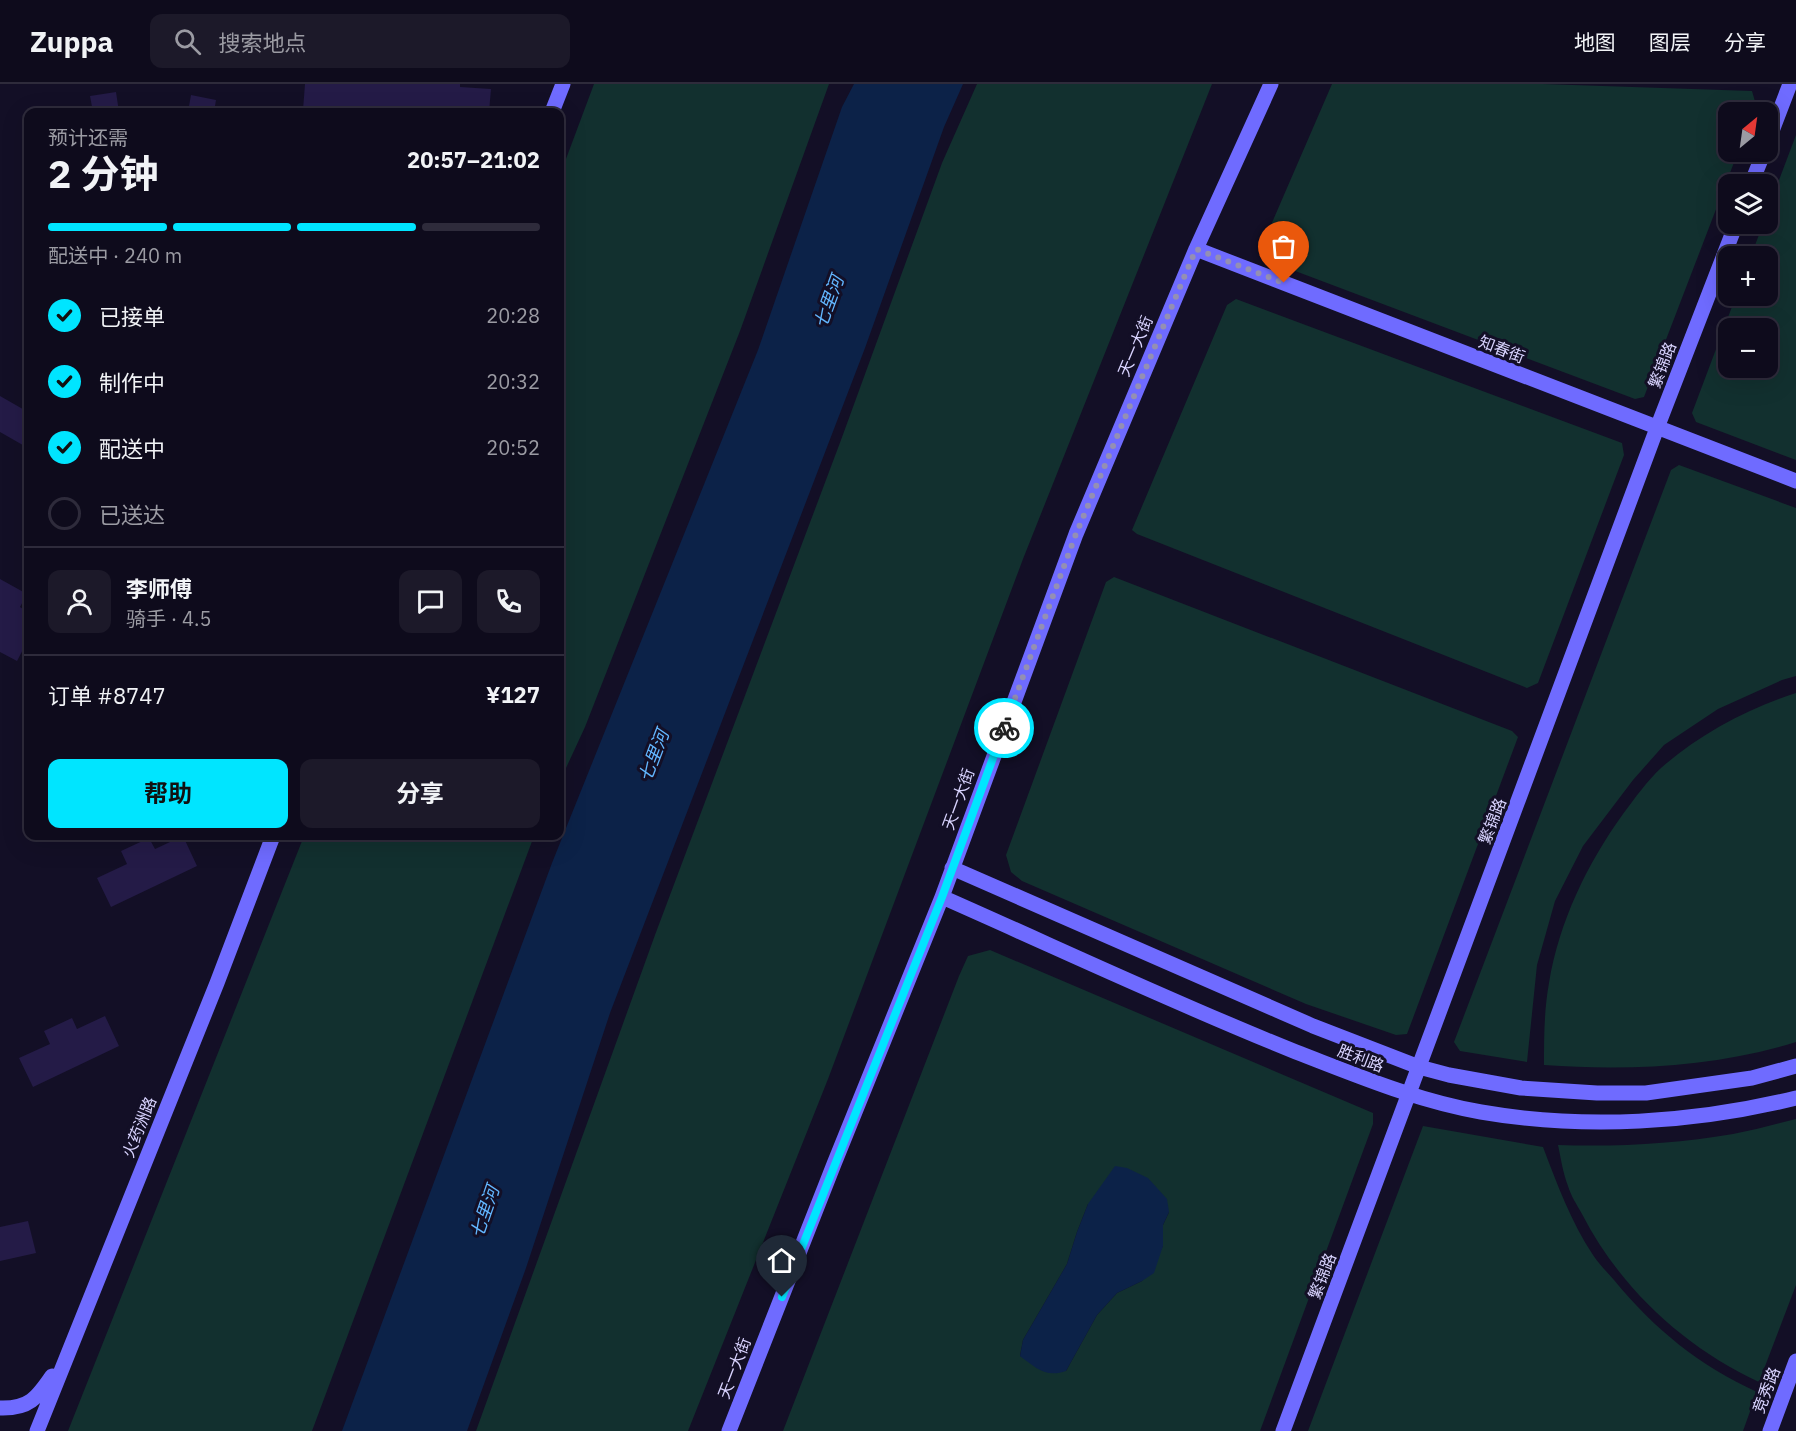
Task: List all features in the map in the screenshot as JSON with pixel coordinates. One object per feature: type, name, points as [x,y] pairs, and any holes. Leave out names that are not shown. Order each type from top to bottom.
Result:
[{"type":"street","points":[[553,108],[562,84]]},
{"type":"street","name":"天一大街","points":[[729,1431],[942,897],[1076,534],[1196,249],[1271,84]]},
{"type":"street","points":[[1778,115],[1790,84]]},
{"type":"street","name":"繁锦路","points":[[1283,1431],[1657,428],[1732,234]]},
{"type":"street","name":"知春街","points":[[1196,249],[1796,481]]},
{"type":"street","name":"火药洲路","points":[[37,1431],[271,840]]},
{"type":"street","points":[[952,868],[1243,997],[1419,1067],[1449,1075],[1521,1088],[1646,1094],[1752,1078],[1796,1066]]},
{"type":"street","name":"胜利路","points":[[942,897],[1258,1037],[1409,1095],[1481,1112],[1567,1122],[1657,1121],[1757,1108],[1796,1098]]},
{"type":"street","points":[[0,1408],[16,1408],[36,1399],[67,1357]]},
{"type":"street","name":"竞秀路","points":[[1770,1431],[1796,1361]]},
{"type":"green space","points":[[594,84],[829,84],[740,331],[585,727],[564,772],[564,164]]},
{"type":"green space","points":[[977,84],[1212,84],[1023,559],[828,1079],[688,1431],[476,1431],[655,935],[841,440],[942,163]]},
{"type":"green space","points":[[1332,84],[1543,84],[1752,91],[1755,102],[1718,102],[1718,162],[1734,162],[1730,174],[1718,174],[1718,204],[1644,397],[1635,399],[1266,260],[1261,248]]},
{"type":"green space","points":[[1796,135],[1796,460],[1696,422],[1692,413],[1718,344],[1718,378],[1778,378],[1778,318],[1728,318],[1732,306],[1778,306],[1778,246],[1755,246],[1759,234],[1778,234],[1778,183]]},
{"type":"green space","points":[[1236,299],[1622,443],[1624,455],[1538,683],[1527,688],[1137,534],[1132,530],[1227,305]]},
{"type":"green space","points":[[1679,465],[1796,508],[1796,676],[1718,709],[1664,745],[1633,780],[1583,846],[1555,901],[1537,965],[1527,1062],[1460,1051],[1454,1042],[1671,470]]},
{"type":"green space","points":[[1114,577],[1512,731],[1518,737],[1407,1034],[1396,1035],[1306,1004],[1022,881],[1011,872],[1006,855],[1106,582]]},
{"type":"green space","points":[[1796,693],[1796,1042],[1734,1057],[1671,1065],[1576,1067],[1544,1065],[1547,993],[1560,938],[1586,873],[1610,833],[1646,784],[1675,756],[1724,724],[1760,706]]},
{"type":"green space","points":[[302,840],[533,840],[312,1431],[68,1431]]},
{"type":"green space","points":[[990,950],[1373,1113],[1373,1124],[1260,1431],[783,1431],[968,956]],"holes":[[[1088,1204],[1169,1212],[1163,1225],[1163,1246],[1142,1281],[1117,1293],[1097,1315],[1066,1371],[1020,1356],[1023,1340],[1067,1264]]]},
{"type":"green space","points":[[1796,1119],[1796,1285],[1759,1382],[1731,1368],[1680,1333],[1657,1313],[1615,1267],[1597,1241],[1569,1190],[1558,1145],[1602,1146],[1689,1140],[1733,1134]]},
{"type":"green space","points":[[1423,1126],[1543,1147],[1571,1216],[1603,1268],[1645,1315],[1679,1345],[1716,1370],[1757,1392],[1743,1431],[1308,1431]]},
{"type":"water","name":"七里河","points":[[854,84],[963,84],[944,127],[865,348],[610,1013],[526,1268],[467,1431],[342,1431],[552,863],[561,840],[564,840],[564,833],[758,350],[842,107]]},
{"type":"water","points":[[1115,1166],[1127,1168],[1148,1178],[1167,1199],[1169,1212],[1163,1225],[1163,1246],[1154,1273],[1117,1293],[1097,1315],[1066,1371],[1047,1372],[1036,1368],[1020,1356],[1023,1340],[1067,1264],[1088,1204]]},
{"type":"building","points":[[305,84],[460,84],[460,87],[491,89],[489,108],[303,108]]},
{"type":"building","points":[[116,92],[118,108],[92,108],[90,96]]},
{"type":"building","points":[[191,95],[216,100],[215,108],[189,108]]},
{"type":"building","points":[[0,396],[24,410],[24,446],[0,432]]},
{"type":"building","points":[[0,579],[24,592],[24,600],[20,607],[24,610],[24,648],[17,661],[0,652]]},
{"type":"building","points":[[145,840],[150,840],[155,849],[174,840],[185,840],[197,866],[111,907],[97,878],[127,864],[121,851]]},
{"type":"building","points":[[105,1016],[119,1046],[33,1087],[19,1058],[50,1044],[44,1031],[72,1018],[77,1029]]},
{"type":"building","points":[[28,1221],[36,1253],[0,1261],[0,1227]]},
{"type":"way so far","points":[[1004,728],[1076,534],[1196,249],[1284,283]]},
{"type":"route","points":[[782,1297],[942,897],[1004,728]]}]
